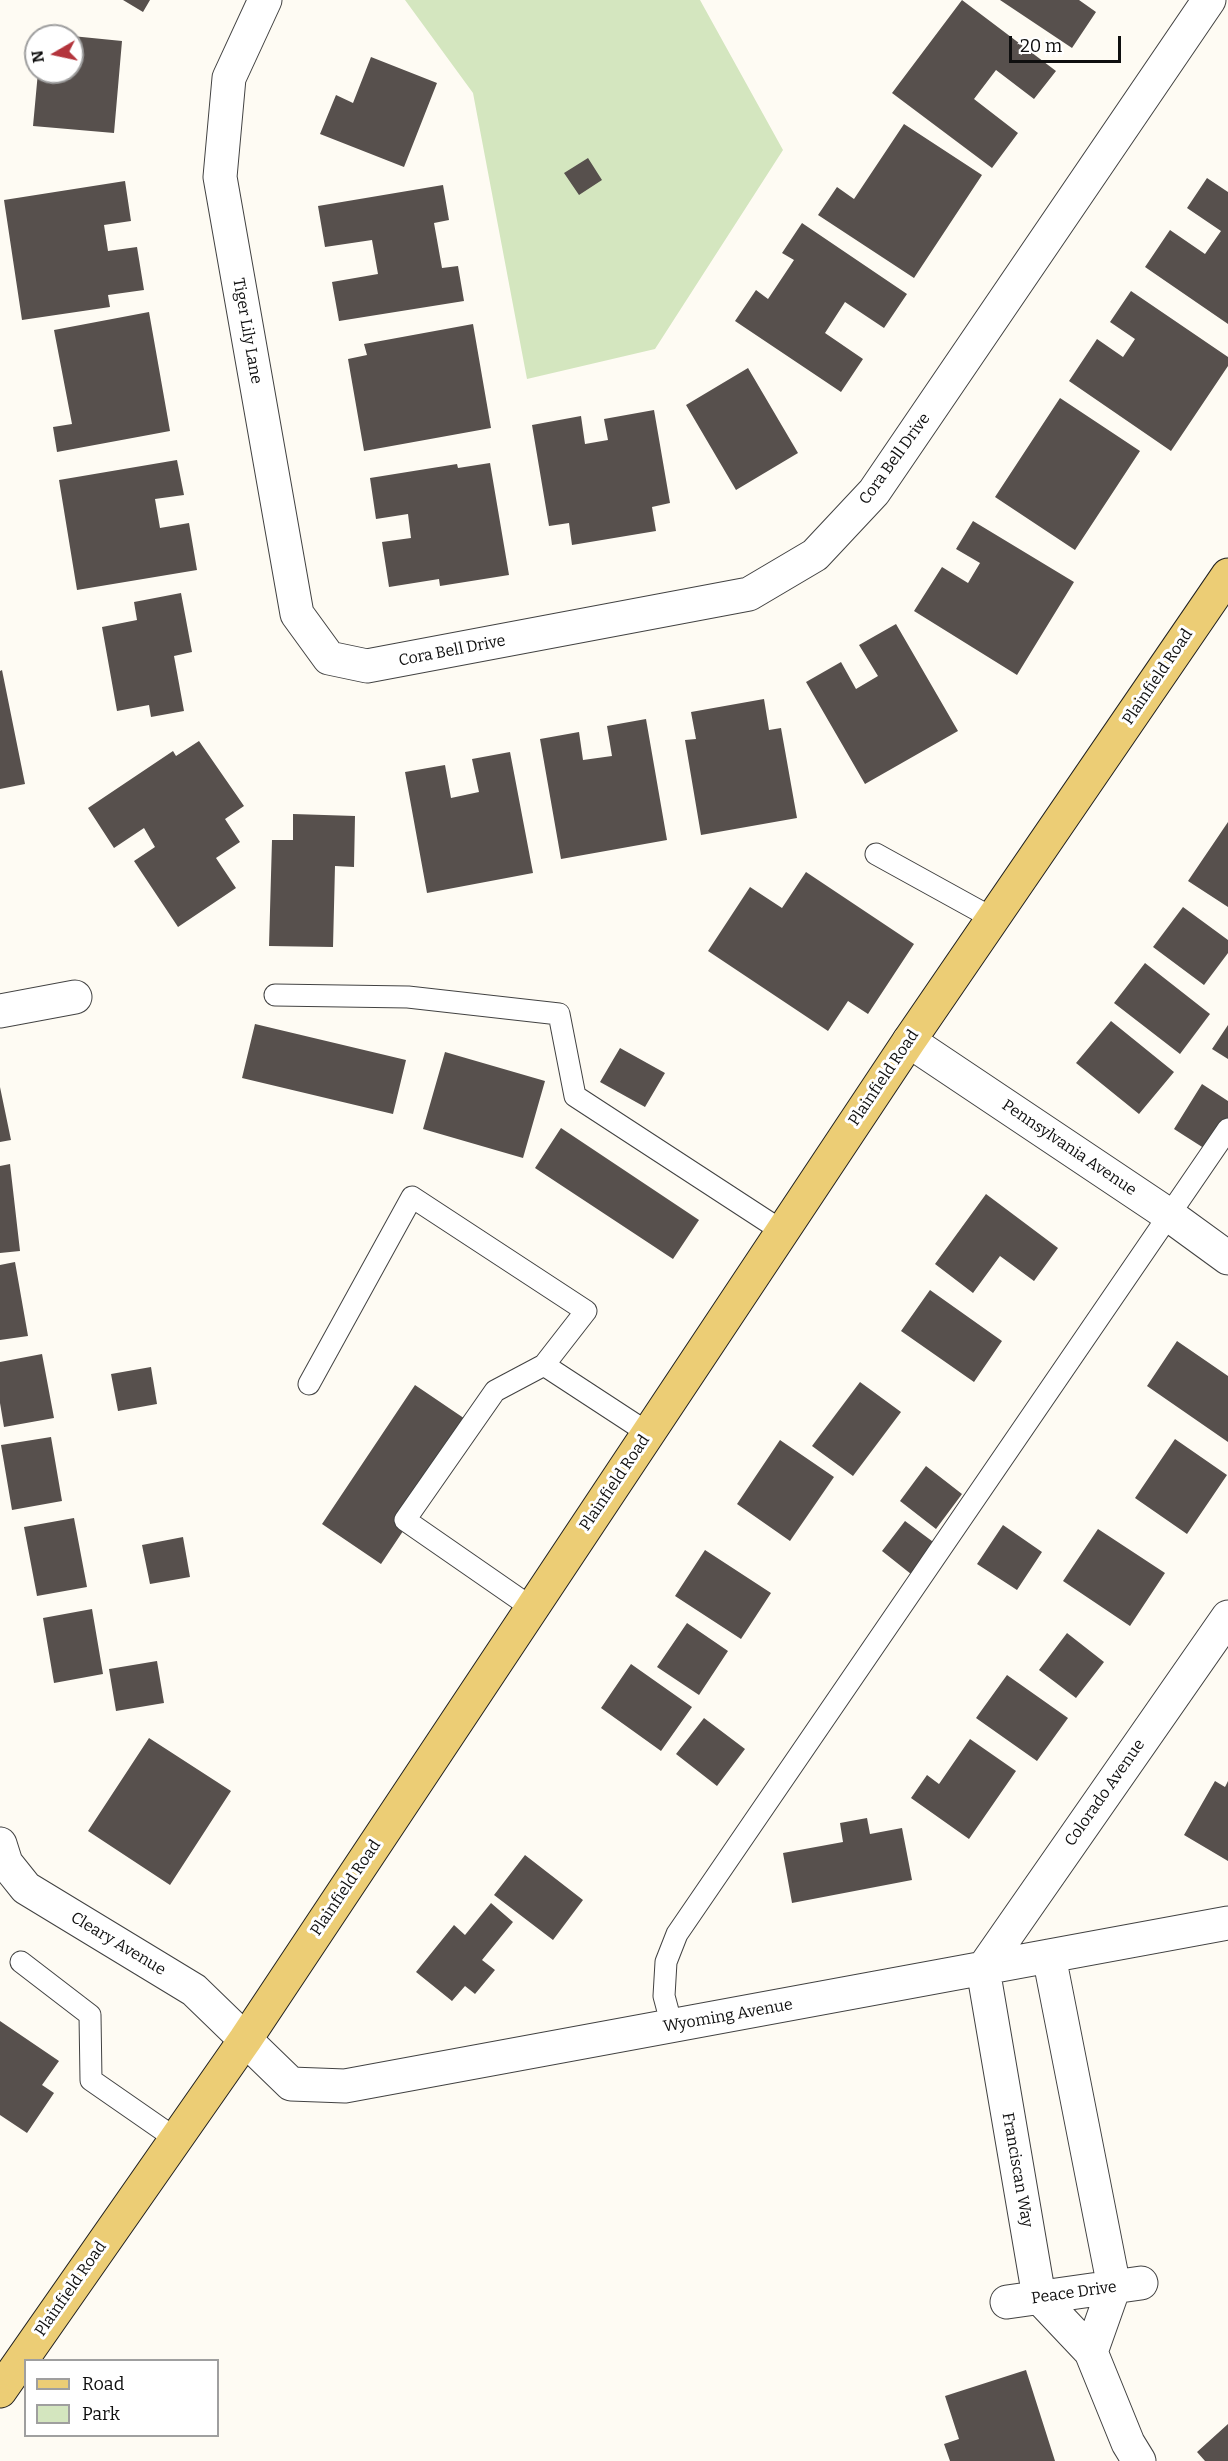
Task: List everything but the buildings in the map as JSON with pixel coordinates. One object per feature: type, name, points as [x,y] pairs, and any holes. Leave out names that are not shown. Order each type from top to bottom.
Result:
[{"type":"main road","name":"Plainfield Road","points":[[6,2370],[176,2139],[244,2040],[909,1041],[1228,575]]},
{"type":"street","name":"Tiger Lily Lane","points":[[265,0],[229,78],[220,177],[297,614],[329,658]]},
{"type":"street","name":"Cora Bell Drive","points":[[329,658],[367,666],[749,594],[815,555],[874,492],[1209,0]]},
{"type":"street","points":[[0,1011],[75,997]]},
{"type":"street","name":"Pennsylvania Avenue","points":[[909,1041],[1169,1215],[1228,1258]]},
{"type":"street","name":"Colorado Avenue","points":[[982,1969],[1228,1617]]},
{"type":"street","name":"Cleary Avenue","points":[[0,1844],[6,1863],[26,1888],[194,1990],[244,2040]]},
{"type":"street","name":"Wyoming Avenue","points":[[244,2040],[291,2084],[345,2086],[1228,1923]]},
{"type":"street","points":[[1049,1956],[1127,2285],[1091,2352]]},
{"type":"street","name":"Franciscan Way","points":[[982,1969],[1039,2297]]},
{"type":"street","name":"Peace Drive","points":[[1007,2302],[1127,2285]]},
{"type":"street","points":[[1039,2297],[1091,2352],[1128,2443],[1139,2461]]},
{"type":"lane","points":[[876,854],[992,918]]},
{"type":"lane","points":[[275,995],[408,997],[559,1014],[575,1096],[782,1231]]},
{"type":"lane","points":[[672,2026],[664,1996],[664,1984],[666,1962],[677,1934],[1228,1129]]},
{"type":"lane","points":[[309,1384],[412,1197],[586,1311],[544,1365],[495,1391],[405,1520],[532,1608]]},
{"type":"lane","points":[[544,1365],[648,1433]]},
{"type":"lane","points":[[21,1962],[90,2015],[91,2080],[176,2139]]},
{"type":"green space","points":[[405,0],[700,0],[783,150],[655,349],[527,379],[473,93]]}]
